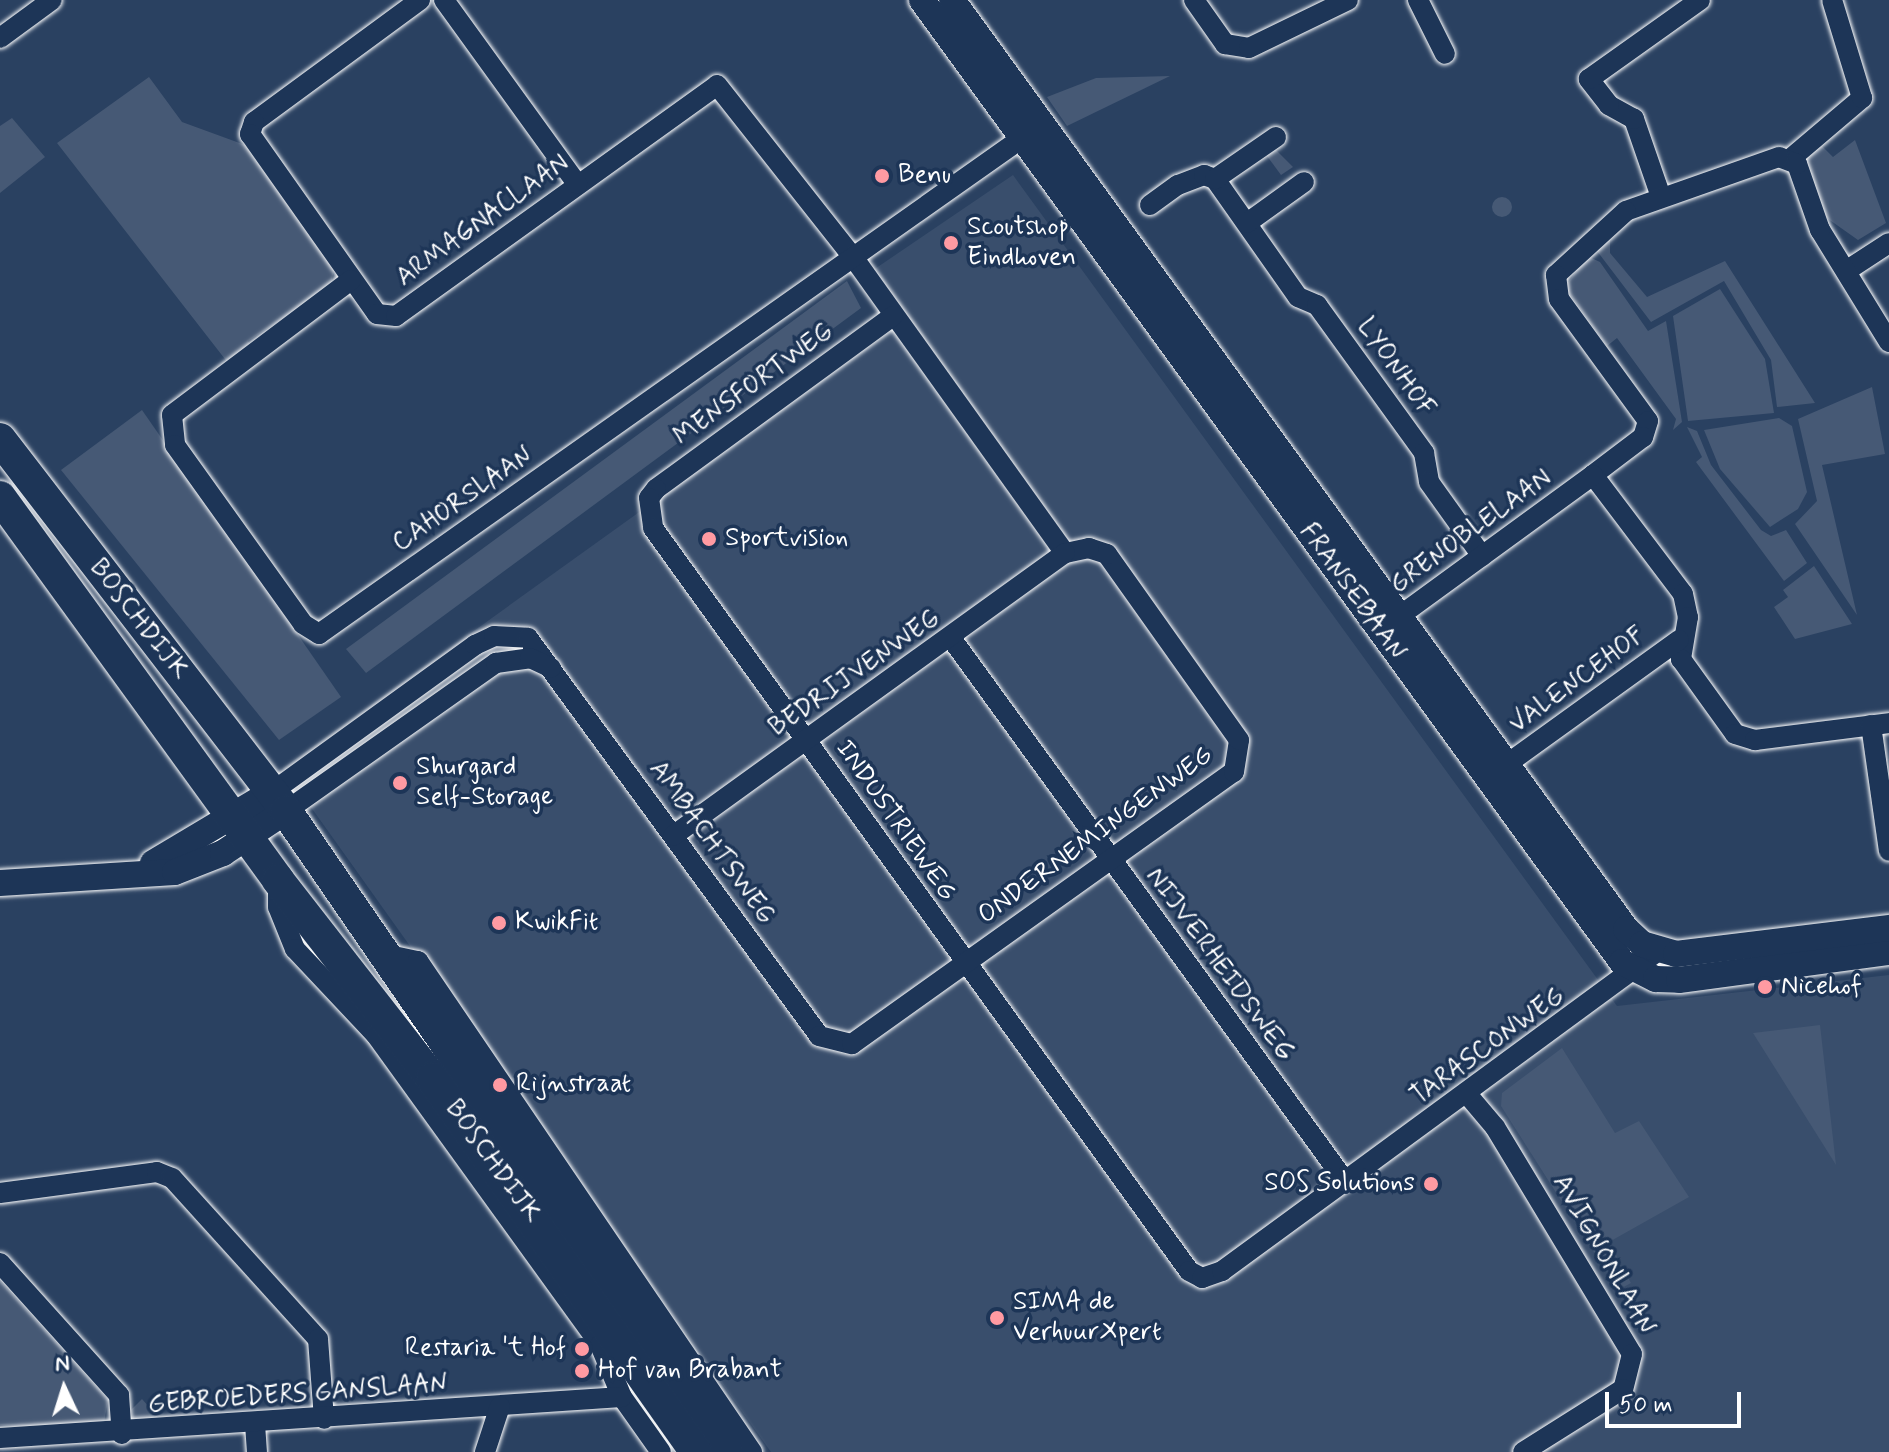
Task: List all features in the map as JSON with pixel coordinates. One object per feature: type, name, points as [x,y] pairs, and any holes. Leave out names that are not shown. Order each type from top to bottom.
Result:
[{"type":"main road","name":"BOSCHDIJK","points":[[0,439],[279,802],[389,955],[727,1452]]},
{"type":"main road","name":"BOSCHDIJK","points":[[0,497],[278,880],[432,1078],[696,1452]]},
{"type":"street","points":[[0,38],[52,0]]},
{"type":"street","name":"ARMAGNACLAAN","points":[[420,0],[254,122],[250,134],[377,314],[396,316],[717,85],[853,257]]},
{"type":"street","points":[[444,0],[577,184]]},
{"type":"street","name":"FRANSEBAAN","points":[[922,0],[1031,131],[1390,624],[1605,945],[1636,972]]},
{"type":"street","name":"FRANSEBAAN","points":[[952,0],[1031,131]]},
{"type":"street","points":[[1194,0],[1225,44],[1249,48],[1348,0]]},
{"type":"street","points":[[1418,0],[1445,54]]},
{"type":"street","points":[[1700,0],[1589,79],[1609,105],[1634,119],[1661,197],[1789,160],[1862,98],[1832,0]]},
{"type":"street","name":"CAHORSLAAN","points":[[351,280],[172,415],[175,445],[303,624],[319,634],[1031,131]]},
{"type":"street","points":[[1150,205],[1178,185],[1204,175],[1215,179],[1276,137]]},
{"type":"street","points":[[1789,160],[1846,271],[1889,342]]},
{"type":"street","name":"LYONHOF","points":[[1215,179],[1298,297],[1317,305],[1424,453],[1429,482],[1482,556]]},
{"type":"street","points":[[1247,223],[1304,182]]},
{"type":"street","name":"GRENOBLELAAN","points":[[1390,624],[1643,437],[1648,421],[1559,299],[1556,275],[1617,219],[1661,197]]},
{"type":"street","points":[[1846,271],[1889,243]]},
{"type":"street","points":[[853,257],[1065,553]]},
{"type":"street","name":"MENSFORTWEG","points":[[649,498],[893,316]]},
{"type":"street","points":[[1593,475],[1683,594],[1688,617],[1679,640],[1681,659],[1735,734],[1755,740],[1880,724],[1889,851]]},
{"type":"street","name":"INDUSTRIEWEG","points":[[649,498],[653,528],[964,964],[1189,1271],[1202,1278],[1222,1271],[1345,1181]]},
{"type":"street","name":"ONDERNEMINGENWEG","points":[[833,1043],[852,1044],[1234,772],[1239,740],[1107,554],[1089,548],[1065,553]]},
{"type":"street","name":"BEDRIJVENWEG","points":[[673,836],[1065,553]]},
{"type":"street","name":"FRANSEBAAN","points":[[1390,624],[1507,764],[1626,929],[1658,951]]},
{"type":"street","name":"AMBACHTSWEG","points":[[279,802],[475,645],[511,634],[540,648],[551,668],[812,1027],[833,1043]]},
{"type":"street","name":"NIJVERHEIDSWEG","points":[[951,638],[1345,1181]]},
{"type":"street","name":"VALENCEHOF","points":[[1507,764],[1679,640]]},
{"type":"street","points":[[0,883],[101,880],[175,872],[279,802],[515,657],[551,668]]},
{"type":"street","points":[[436,675],[452,695]]},
{"type":"street","name":"BOSCHDIJK","points":[[278,880],[278,907],[295,949],[376,1035],[600,1345],[622,1397],[661,1452]]},
{"type":"street","points":[[1658,951],[1696,953],[1889,928]]},
{"type":"street","name":"TARASCONWEG","points":[[1345,1181],[1636,972],[1658,951]]},
{"type":"street","points":[[1636,972],[1679,980],[1889,952]]},
{"type":"street","name":"BOSCHDIJK","points":[[389,955],[418,961],[428,973],[752,1452]]},
{"type":"street","name":"AVIGNONLAAN","points":[[1467,1094],[1503,1139],[1632,1354],[1623,1389],[1523,1452]]},
{"type":"street","points":[[0,1193],[157,1172],[172,1178],[318,1339],[324,1419]]},
{"type":"street","name":"GEBROEDERS GANSLAAN","points":[[0,1263],[119,1395],[122,1434]]},
{"type":"street","name":"GEBROEDERS GANSLAAN","points":[[0,1438],[122,1434],[622,1397]]},
{"type":"street","points":[[485,1452],[500,1406]]},
{"type":"street","points":[[255,1424],[257,1452]]},
{"type":"shaded area","points":[[1170,76],[1067,126],[1047,97],[1096,78]]},
{"type":"shaded area","points":[[149,77],[182,122],[245,145],[334,270],[330,288],[248,341],[251,346],[228,363],[57,143]]},
{"type":"shaded area","points":[[12,118],[45,157],[0,193],[0,126]]},
{"type":"shaded area","points":[[1855,140],[1886,223],[1858,240],[1824,216],[1802,159],[1822,146],[1833,157]]},
{"type":"shaded area","points":[[1272,146],[1293,167],[1281,175],[1264,152]]},
{"type":"shaded area","points":[[1013,175],[1617,1006],[1889,975],[1889,1452],[771,1452],[283,768],[894,329],[860,279]]},
{"type":"shaded area","points":[[1498,197],[1506,197],[1512,207],[1506,217],[1498,217],[1492,211],[1492,203]]},
{"type":"shaded area","points":[[1610,230],[1610,253],[1647,297],[1725,261],[1815,403],[1777,407],[1771,360],[1724,281],[1651,322],[1594,247]]},
{"type":"shaded area","points":[[1587,256],[1600,262],[1648,331],[1666,321],[1682,422],[1673,430],[1676,419],[1617,338],[1607,346],[1565,287]]},
{"type":"shaded area","points":[[847,281],[861,308],[366,673],[346,649]]},
{"type":"shaded area","points":[[1720,289],[1765,359],[1774,413],[1688,421],[1673,316]]},
{"type":"shaded area","points":[[1872,387],[1885,454],[1822,465],[1857,615],[1795,524],[1817,501],[1798,419]]},
{"type":"shaded area","points":[[142,410],[341,697],[279,740],[61,470]]},
{"type":"shaded area","points":[[1779,418],[1792,426],[1807,492],[1798,509],[1770,527],[1720,469],[1704,430]]},
{"type":"shaded area","points":[[1687,427],[1697,431],[1711,465],[1761,530],[1771,536],[1786,530],[1807,563],[1784,581],[1696,462],[1702,457]]},
{"type":"shaded area","points":[[1814,566],[1852,624],[1795,639],[1774,607],[1788,597],[1783,590]]},
{"type":"shaded area","points":[[1820,1025],[1836,1165],[1753,1033]]},
{"type":"shaded area","points":[[1562,1048],[1615,1133],[1639,1121],[1689,1197],[1609,1242],[1631,1283],[1618,1290],[1501,1106],[1502,1093]]},
{"type":"shaded area","points":[[0,1281],[108,1400],[103,1429],[0,1425]]},
{"type":"shaded area","points":[[142,1399],[162,1422],[134,1422],[131,1410]]},
{"type":"place","name":"Benu","points":[[882,176]]},
{"type":"place","name":"Scoutshop Eindhoven","points":[[951,243]]},
{"type":"place","name":"Sportvision","points":[[709,539]]},
{"type":"place","name":"Shurgard Self-Storage","points":[[400,783]]},
{"type":"place","name":"KwikFit","points":[[499,923]]},
{"type":"place","name":"Nicehof","points":[[1765,987]]},
{"type":"place","name":"Rijnstraat","points":[[500,1085]]},
{"type":"place","name":"SOS Solutions","points":[[1431,1184]]},
{"type":"place","name":"SIMA de VerhuurXpert","points":[[997,1318]]},
{"type":"place","name":"Restaria 't Hof","points":[[582,1349]]},
{"type":"place","name":"Hof van Brabant","points":[[582,1371]]}]
